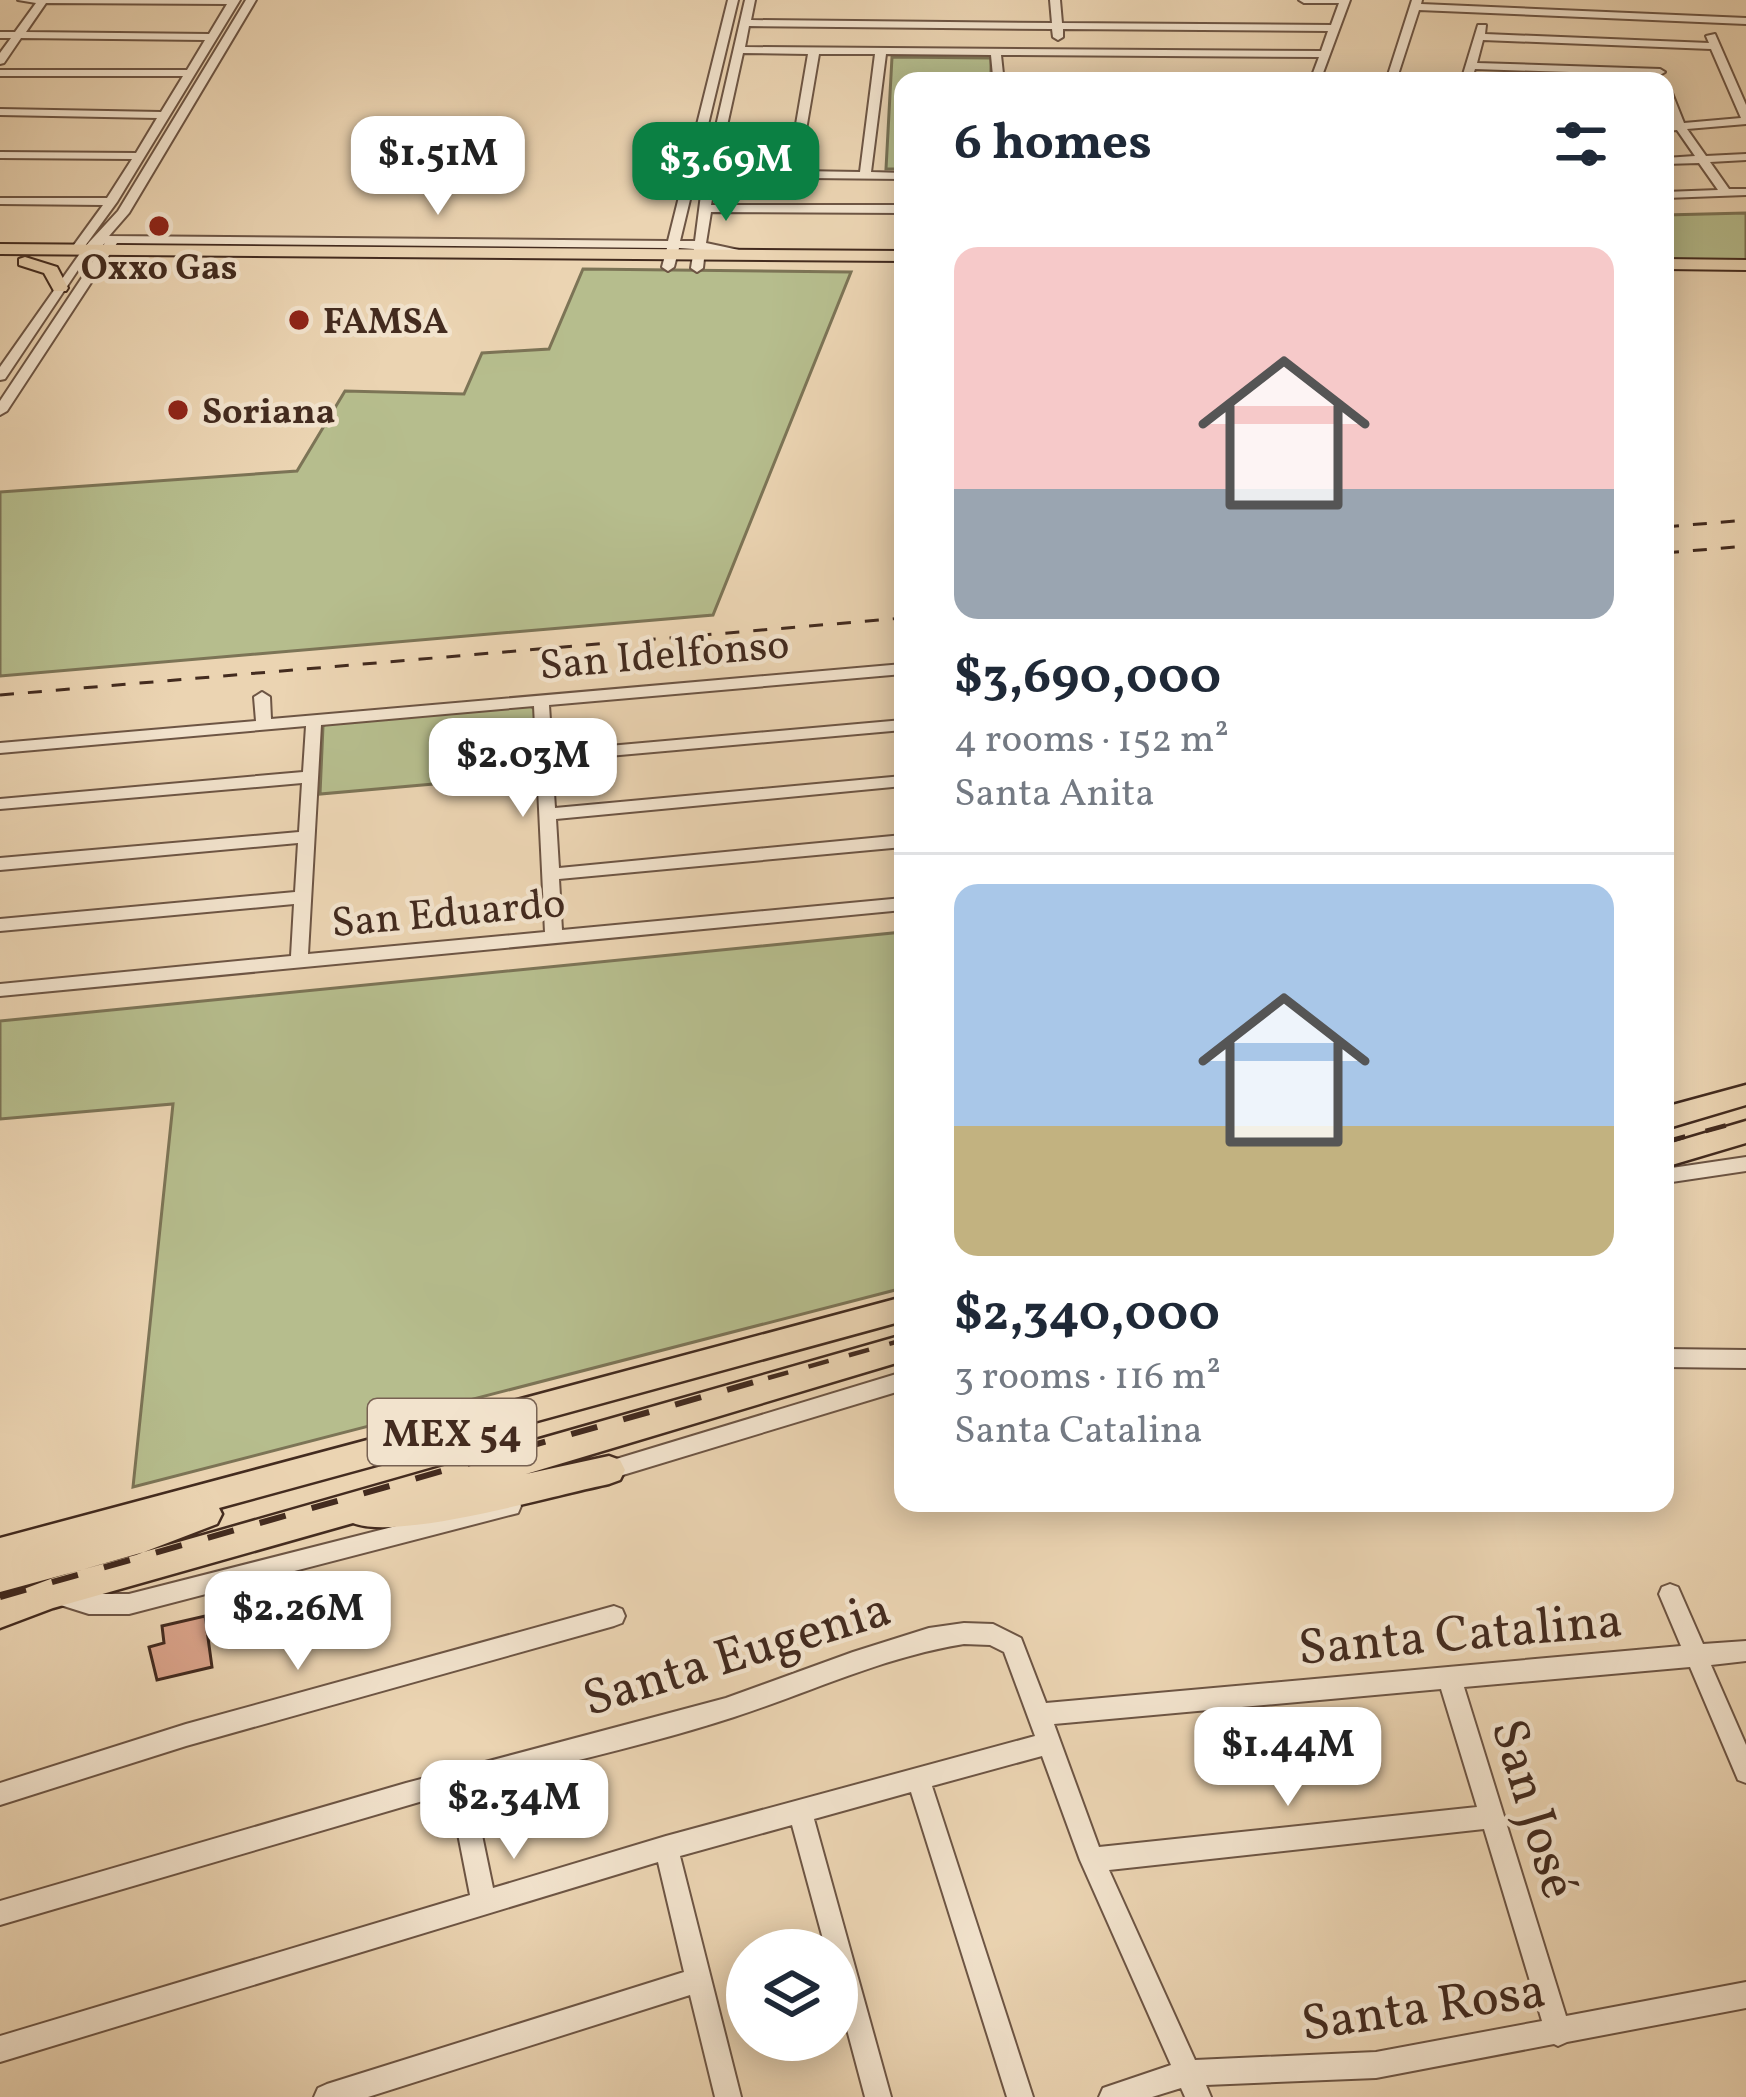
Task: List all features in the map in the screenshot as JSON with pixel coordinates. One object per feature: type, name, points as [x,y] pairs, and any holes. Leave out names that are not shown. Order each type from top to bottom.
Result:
[{"type":"highway","points":[[1674,1115],[1746,1095]]},
{"type":"highway","points":[[1674,1157],[1746,1132]]},
{"type":"highway","name":"MEX 54","points":[[0,1553],[894,1311]]},
{"type":"highway","name":"MEX 54","points":[[0,1613],[53,1593],[894,1351]]},
{"type":"highway","points":[[0,1577],[136,1540],[350,1460]]},
{"type":"highway","points":[[337,1510],[403,1513],[609,1470]]},
{"type":"main road","points":[[0,262],[95,250],[194,245],[670,253]]},
{"type":"main road","points":[[0,249],[670,253],[894,268]]},
{"type":"main road","points":[[698,256],[894,256]]},
{"type":"main road","points":[[25,262],[51,270],[60,288]]},
{"type":"main road","points":[[1674,264],[1746,265]]},
{"type":"main road","points":[[1674,278],[1746,279]]},
{"type":"street","points":[[23,0],[234,1]]},
{"type":"street","points":[[0,62],[43,0]]},
{"type":"street","points":[[0,411],[117,207],[202,83],[251,0]]},
{"type":"street","points":[[194,245],[670,253],[733,0]]},
{"type":"street","points":[[698,256],[750,0]]},
{"type":"street","points":[[1055,0],[1059,53]]},
{"type":"street","points":[[1304,0],[1345,0],[1318,72]]},
{"type":"street","points":[[1634,0],[1640,17]]},
{"type":"street","points":[[0,376],[60,288],[95,250],[127,177],[146,160],[166,115],[234,1]]},
{"type":"street","points":[[1394,72],[1416,4],[1746,21]]},
{"type":"street","points":[[1469,72],[1486,10]]},
{"type":"street","points":[[1674,128],[1746,120],[1706,20]]},
{"type":"street","points":[[744,23],[1336,28]]},
{"type":"street","points":[[0,35],[212,37]]},
{"type":"street","points":[[1480,37],[1714,46]]},
{"type":"street","points":[[1647,44],[1658,72]]},
{"type":"street","points":[[740,50],[1323,54]]},
{"type":"street","points":[[793,174],[814,51]]},
{"type":"street","points":[[865,175],[881,52]]},
{"type":"street","points":[[996,53],[1004,72]]},
{"type":"street","points":[[1471,66],[1524,72]]},
{"type":"street","points":[[715,72],[736,72]]},
{"type":"street","points":[[0,73],[188,78],[202,83]]},
{"type":"street","points":[[0,112],[166,115]]},
{"type":"street","points":[[1674,113],[1726,194]]},
{"type":"street","points":[[0,154],[146,160]]},
{"type":"street","points":[[1674,161],[1746,157]]},
{"type":"street","points":[[687,187],[793,174],[894,176]]},
{"type":"street","points":[[1674,195],[1746,192]]},
{"type":"street","points":[[0,201],[117,207]]},
{"type":"street","points":[[705,208],[894,209]]},
{"type":"street","name":"San Idelfonso","points":[[0,748],[894,670]]},
{"type":"street","points":[[262,697],[264,725]]},
{"type":"street","points":[[541,700],[554,937]]},
{"type":"street","points":[[299,960],[314,720]]},
{"type":"street","points":[[544,758],[894,726]]},
{"type":"street","points":[[0,804],[308,777]]},
{"type":"street","points":[[549,814],[894,782]]},
{"type":"street","points":[[0,864],[305,837]]},
{"type":"street","points":[[552,874],[894,842]]},
{"type":"street","points":[[0,925],[302,897]]},
{"type":"street","name":"San Eduardo","points":[[0,990],[894,905]]},
{"type":"street","points":[[1674,1175],[1746,1164]]},
{"type":"street","points":[[1674,1346],[1746,1347]]},
{"type":"street","points":[[1674,1358],[1746,1359]]},
{"type":"street","points":[[53,1593],[112,1605],[211,1587],[533,1499],[609,1470],[894,1384]]},
{"type":"street","points":[[1670,1594],[1746,1772]]},
{"type":"street","points":[[0,1794],[185,1735],[614,1616]]},
{"type":"street","name":"Santa Eugenia","points":[[0,1913],[459,1779],[743,1704],[932,1639],[982,1632],[1006,1637],[1037,1715]]},
{"type":"street","name":"Santa Catalina","points":[[1037,1715],[1746,1651]]},
{"type":"street","name":"San José","points":[[1449,1677],[1558,2033]]},
{"type":"street","points":[[1037,1715],[1092,1860],[1193,2085]]},
{"type":"street","points":[[0,2049],[666,1848],[1048,1743]]},
{"type":"street","points":[[918,1778],[1020,2097]]},
{"type":"street","points":[[459,1779],[484,1903]]},
{"type":"street","points":[[800,1810],[878,2097]]},
{"type":"street","points":[[1092,1860],[1491,1817]]},
{"type":"street","points":[[666,1848],[728,2097]]},
{"type":"street","points":[[327,2097],[697,1979]]},
{"type":"street","name":"Santa Rosa","points":[[1112,2097],[1376,2066],[1746,1995]]},
{"type":"green space","points":[[892,57],[991,58],[991,72],[894,72],[894,169],[886,169]]},
{"type":"green space","points":[[1746,213],[1746,261],[1674,261],[1674,215]]},
{"type":"green space","points":[[583,269],[851,272],[713,615],[0,676],[0,492],[297,471],[345,391],[464,394],[482,353],[549,349]]},
{"type":"green space","points":[[528,705],[535,709],[537,775],[320,794],[323,726],[329,722]]},
{"type":"green space","points":[[894,933],[894,1290],[133,1487],[173,1104],[0,1119],[0,1021]]},
{"type":"building","points":[[205,1616],[212,1667],[157,1680],[149,1647],[164,1643],[162,1626]]},
{"type":"railway","points":[[1674,526],[1746,520]]},
{"type":"railway","points":[[1674,552],[1746,546]]},
{"type":"railway","points":[[0,695],[894,619]]},
{"type":"railway","points":[[1674,1140],[1746,1120]]},
{"type":"railway","points":[[768,1378],[894,1343]]},
{"type":"railway","points":[[0,1597],[779,1375]]},
{"type":"place","name":"Oxxo Gas","points":[[159,226]]},
{"type":"place","name":"FAMSA","points":[[299,320]]},
{"type":"place","name":"Soriana","points":[[178,410]]}]
